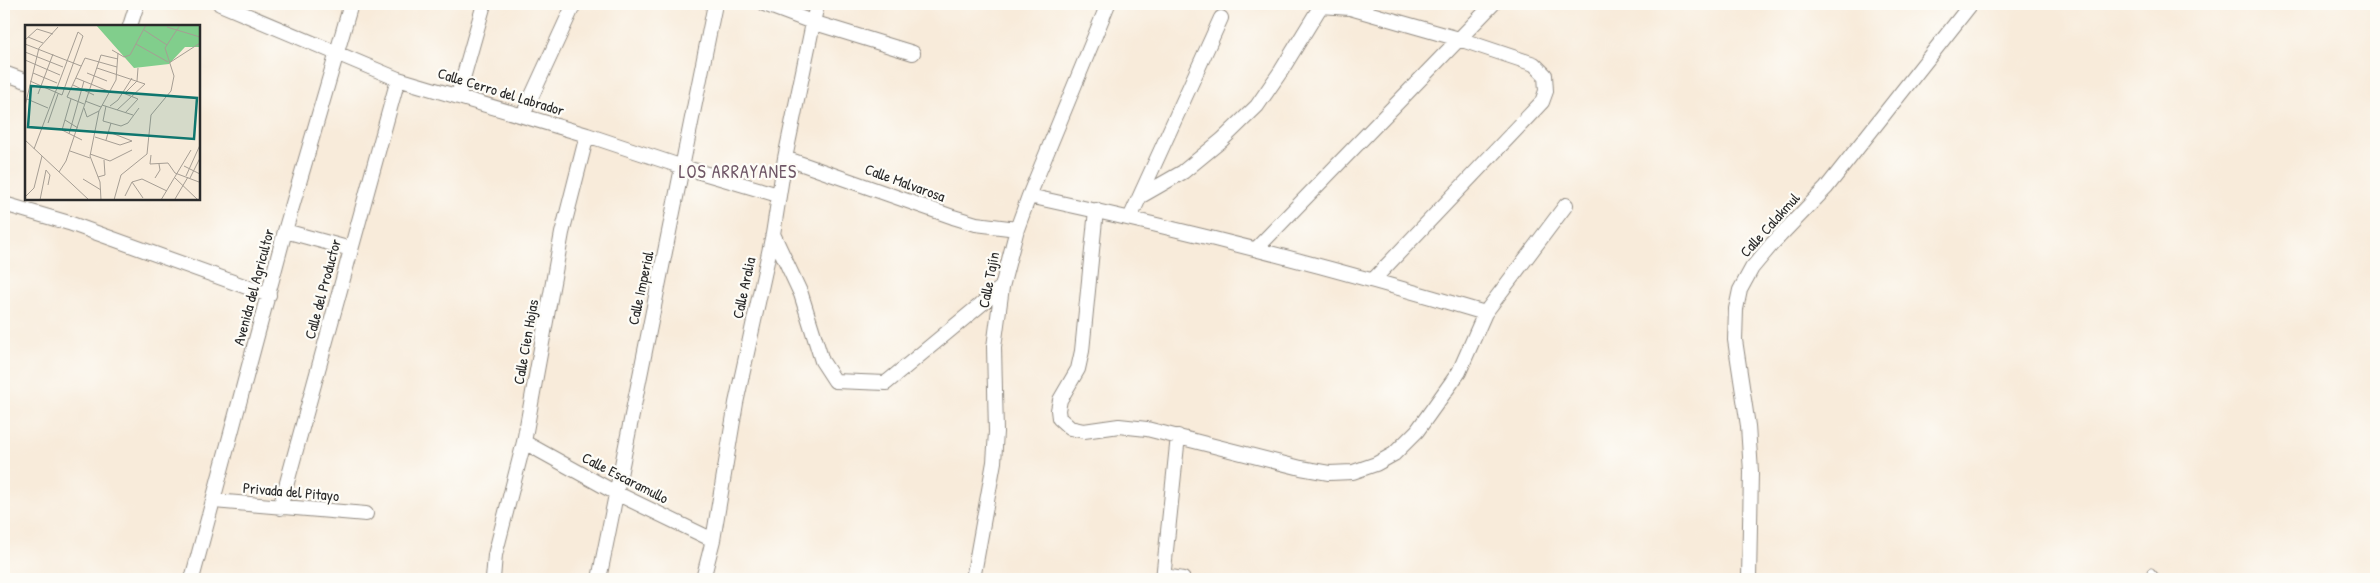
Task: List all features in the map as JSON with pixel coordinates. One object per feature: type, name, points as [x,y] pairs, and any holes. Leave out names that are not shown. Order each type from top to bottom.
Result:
[{"type":"street","points":[[130,25],[137,4]]},
{"type":"street","name":"Calle Cerro del Labrador","points":[[220,4],[398,79],[587,135],[778,196]]},
{"type":"street","name":"Avenida del Agricultor","points":[[192,579],[285,231],[335,52],[351,4]]},
{"type":"street","points":[[458,96],[484,4]]},
{"type":"street","points":[[522,115],[574,4]]},
{"type":"street","name":"Calle Imperial","points":[[599,579],[715,4]]},
{"type":"street","points":[[764,4],[812,22],[913,53]]},
{"type":"street","name":"Calle Aralia","points":[[703,579],[713,540],[736,403],[773,234],[785,158],[817,4]]},
{"type":"street","name":"Calle Tajín","points":[[973,579],[994,462],[994,348],[1002,287],[1017,229],[1029,196],[1108,4]]},
{"type":"street","points":[[1256,249],[1493,4]]},
{"type":"street","name":"Calle Calakmul","points":[[1749,579],[1751,472],[1748,426],[1735,340],[1736,309],[1740,290],[1752,268],[1772,244],[1826,188],[1971,4]]},
{"type":"street","points":[[1141,196],[1183,172],[1222,140],[1257,106],[1282,71],[1321,5],[1352,6],[1534,64],[1545,75],[1546,91],[1542,102],[1373,280]]},
{"type":"street","points":[[1130,218],[1221,18]]},
{"type":"street","points":[[4,73],[25,80]]},
{"type":"street","name":"Calle del Productor","points":[[280,508],[398,79]]},
{"type":"street","name":"Calle Cien Hojas","points":[[493,579],[495,555],[524,442],[562,232],[587,135]]},
{"type":"street","name":"Calle Malvarosa","points":[[785,158],[976,224],[1017,229]]},
{"type":"street","points":[[1029,196],[1096,210],[1256,249],[1373,280],[1485,313]]},
{"type":"street","points":[[4,204],[69,223],[269,295]]},
{"type":"street","points":[[1096,210],[1082,351],[1072,382],[1060,400],[1059,418],[1070,428],[1084,431],[1119,426],[1147,429],[1301,468],[1329,473],[1354,472],[1376,464],[1394,454],[1417,431],[1459,372],[1485,313],[1566,205]]},
{"type":"street","points":[[285,231],[351,249]]},
{"type":"street","points":[[773,234],[801,294],[822,361],[835,381],[886,383],[1002,287]]},
{"type":"street","points":[[1178,436],[1164,577],[1183,579]]},
{"type":"street","name":"Calle Escaramullo","points":[[524,442],[616,493],[713,540]]},
{"type":"street","name":"Privada del Pitayo","points":[[214,501],[366,514]]},
{"type":"lane","points":[[2151,572],[2157,579]]},
{"type":"district","name":"LOS ARRAYANES","points":[[738,172]]}]
